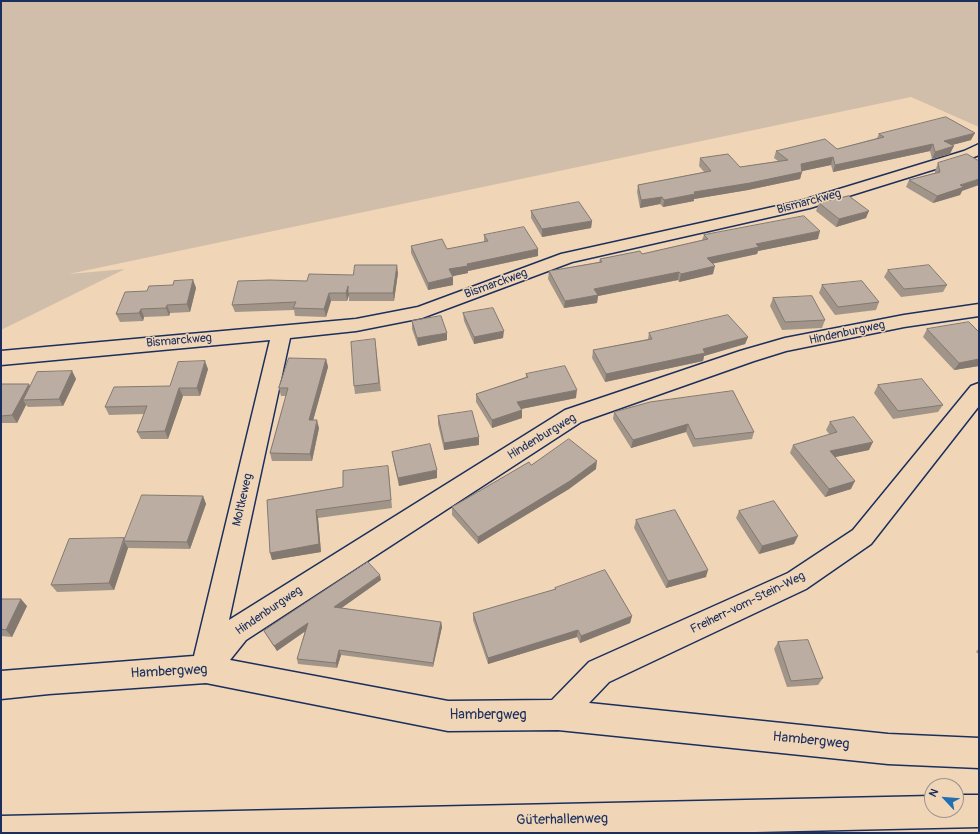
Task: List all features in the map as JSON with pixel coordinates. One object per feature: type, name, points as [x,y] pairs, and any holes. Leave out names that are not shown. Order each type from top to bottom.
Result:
[{"type":"street","name":"Bismarckweg","points":[[1,358],[356,325],[422,312],[567,258],[804,205],[969,154],[979,149]]},
{"type":"street","name":"Hindenburgweg","points":[[206,669],[236,631],[573,416],[747,356],[785,345],[904,321],[979,310]]},
{"type":"street","name":"Moltkeweg","points":[[206,669],[216,618],[280,339],[278,332]]},
{"type":"street","name":"Freiherr-vom-Stein-Weg","points":[[558,715],[599,672],[797,581],[862,537],[979,391]]},
{"type":"street","name":"Hambergweg","points":[[1,685],[49,680],[206,669],[448,716],[558,715],[888,749],[979,753]]},
{"type":"street","name":"Güterhallenweg","points":[[1,832],[979,811]]},
{"type":"shaded area","points":[[1,1],[979,1],[979,127],[911,97],[69,274],[125,269],[1,330]]},
{"type":"building","points":[[946,117],[975,133],[944,141],[954,146],[935,152],[933,144],[835,165],[833,157],[801,164],[802,172],[750,183],[694,192],[695,194],[664,200],[662,197],[641,200],[638,185],[711,171],[700,158],[728,154],[740,167],[788,160],[776,151],[825,139],[837,149],[884,137],[879,134]]},
{"type":"building","points":[[967,154],[979,161],[979,179],[960,185],[964,187],[937,196],[909,180],[940,172],[938,163]]},
{"type":"building","points":[[849,196],[869,211],[839,219],[819,203]]},
{"type":"building","points":[[579,202],[592,221],[542,229],[531,211]]},
{"type":"building","points":[[804,216],[820,231],[756,244],[759,247],[707,258],[715,266],[681,274],[679,272],[594,289],[598,295],[565,301],[549,271],[602,262],[600,259],[640,251],[642,254],[708,239],[704,235]]},
{"type":"building","points":[[524,227],[538,249],[467,264],[468,266],[449,269],[453,277],[428,283],[411,246],[442,239],[447,249],[488,241],[484,235]]},
{"type":"building","points":[[355,265],[397,265],[393,293],[348,293],[348,286],[346,293],[329,293],[324,309],[293,308],[296,302],[232,305],[238,281],[307,281],[309,274],[353,275]]},
{"type":"building","points":[[929,265],[947,285],[904,289],[888,270]]},
{"type":"building","points":[[193,280],[187,304],[167,305],[166,308],[141,309],[139,313],[116,314],[125,292],[147,291],[149,286],[173,285],[174,281]]},
{"type":"building","points":[[862,281],[879,302],[838,307],[822,285]]},
{"type":"building","points":[[812,296],[825,320],[785,322],[773,298]]},
{"type":"building","points":[[493,308],[504,331],[474,337],[463,313]]},
{"type":"building","points":[[728,315],[748,337],[703,349],[705,353],[606,374],[593,350],[652,339],[649,333]]},
{"type":"building","points":[[441,316],[447,333],[417,338],[412,321]]},
{"type":"building","points":[[969,322],[979,332],[979,359],[959,363],[927,329]]},
{"type":"building","points":[[375,339],[379,383],[354,386],[351,342]]},
{"type":"building","points":[[289,358],[326,359],[309,420],[317,420],[310,454],[270,453],[288,388],[279,388]]},
{"type":"building","points":[[205,361],[197,388],[179,388],[165,431],[137,432],[147,406],[105,407],[114,387],[170,386],[178,362]]},
{"type":"building","points":[[565,366],[577,390],[517,402],[522,410],[492,420],[476,394],[528,377],[526,374]]},
{"type":"building","points":[[72,371],[59,399],[23,400],[37,372]]},
{"type":"building","points":[[922,379],[943,405],[898,411],[878,385]]},
{"type":"building","points":[[1,384],[29,384],[12,415],[1,416]]},
{"type":"building","points":[[733,391],[754,432],[695,439],[688,424],[633,440],[614,412],[650,402]]},
{"type":"building","points":[[472,411],[479,437],[444,443],[438,416]]},
{"type":"building","points":[[854,417],[873,442],[830,451],[855,481],[829,489],[793,445],[837,432],[830,422]]},
{"type":"building","points":[[569,439],[597,461],[570,481],[478,537],[452,507],[529,462],[531,465]]},
{"type":"building","points":[[430,444],[437,470],[398,478],[392,452]]},
{"type":"building","points":[[388,466],[391,500],[316,510],[319,544],[270,553],[267,500],[343,487],[343,471]]},
{"type":"building","points":[[142,495],[203,496],[187,542],[124,541]]},
{"type":"building","points":[[774,501],[798,536],[762,546],[739,511]]},
{"type":"building","points":[[675,510],[708,570],[668,581],[636,520]]},
{"type":"building","points":[[124,538],[109,583],[51,585],[69,539]]},
{"type":"building","points":[[368,562],[380,575],[334,607],[441,622],[433,663],[339,650],[336,663],[297,659],[308,623],[274,646],[264,631]]},
{"type":"building","points":[[605,570],[632,616],[581,636],[578,630],[488,658],[473,613],[556,589],[555,588]]},
{"type":"building","points":[[1,599],[21,599],[6,630],[1,629]]},
{"type":"building","points":[[808,640],[823,678],[791,681],[778,642]]}]
